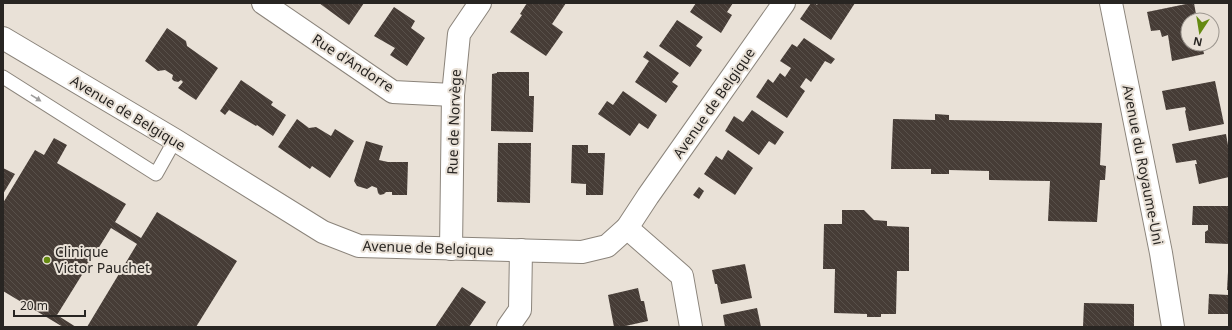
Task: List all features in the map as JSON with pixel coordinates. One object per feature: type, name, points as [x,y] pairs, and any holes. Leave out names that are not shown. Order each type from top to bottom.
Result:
[{"type":"street","name":"Rue d'Andorre","points":[[263,3],[393,92],[453,95]]},
{"type":"street","name":"Rue de Norvège","points":[[451,249],[453,95],[459,34],[480,3]]},
{"type":"street","name":"Avenue de Belgique","points":[[3,38],[175,140],[323,232],[359,246],[582,252],[607,246],[627,228],[784,3]]},
{"type":"street","name":"Avenue du Royaume-Uni","points":[[1111,3],[1161,253],[1173,327]]},
{"type":"street","points":[[627,228],[682,276],[691,327]]},
{"type":"street","points":[[508,327],[520,310],[521,250]]},
{"type":"lane","points":[[3,77],[156,174],[175,140]]},
{"type":"building","points":[[319,3],[364,3],[349,25]]},
{"type":"building","points":[[527,3],[566,3],[552,24],[563,32],[546,56],[510,32],[522,15],[520,14]]},
{"type":"building","points":[[696,3],[733,3],[727,12],[732,15],[721,33],[690,12]]},
{"type":"building","points":[[811,3],[815,3],[817,5],[818,3],[855,3],[831,40],[800,19]]},
{"type":"building","points":[[1194,3],[1196,12],[1180,12],[1180,52],[1204,52],[1204,54],[1172,61],[1168,35],[1162,37],[1160,30],[1151,31],[1147,12]]},
{"type":"building","points":[[394,7],[415,21],[411,28],[425,38],[407,66],[390,55],[395,48],[374,36]]},
{"type":"building","points":[[677,20],[703,37],[696,46],[702,50],[690,67],[659,46]]},
{"type":"building","points":[[167,28],[186,41],[187,46],[218,68],[196,100],[178,88],[183,82],[181,80],[178,82],[174,81],[172,79],[173,75],[165,70],[158,71],[145,61]]},
{"type":"building","points":[[804,38],[835,59],[831,64],[825,61],[811,82],[806,78],[800,87],[805,91],[787,118],[756,97],[768,79],[773,83],[780,73],[785,77],[791,68],[780,61],[792,44],[797,47]]},
{"type":"building","points":[[647,51],[679,73],[672,82],[678,86],[666,103],[635,82],[649,61],[643,57]]},
{"type":"building","points":[[497,72],[529,72],[529,96],[534,96],[533,132],[491,131],[492,74]]},
{"type":"building","points":[[241,80],[273,102],[271,105],[286,115],[273,136],[257,125],[256,126],[229,110],[225,115],[220,111]]},
{"type":"building","points":[[1215,81],[1224,124],[1189,131],[1185,107],[1166,110],[1162,91]]},
{"type":"building","points":[[623,91],[657,115],[648,129],[639,123],[630,136],[598,114],[607,101],[613,105]]},
{"type":"building","points":[[752,110],[784,132],[775,145],[769,141],[759,155],[725,131],[734,116],[743,122]]},
{"type":"building","points":[[935,114],[949,115],[949,120],[1102,123],[1100,165],[1106,166],[1105,180],[1100,180],[1097,222],[1048,221],[1050,181],[989,180],[989,171],[949,170],[949,174],[931,174],[931,169],[891,169],[893,119],[935,120]]},
{"type":"building","points":[[297,119],[309,128],[316,127],[331,136],[335,129],[354,141],[330,178],[312,166],[310,169],[278,147]]},
{"type":"building","points":[[1226,134],[1229,151],[1229,177],[1199,184],[1195,164],[1197,164],[1196,160],[1176,163],[1172,144]]},
{"type":"building","points":[[54,138],[67,145],[57,163],[126,204],[115,222],[141,238],[157,212],[237,261],[196,327],[87,327],[137,244],[111,228],[57,315],[76,327],[63,327],[3,291],[3,203],[35,150],[44,155]]},
{"type":"building","points":[[366,141],[383,146],[379,160],[388,162],[408,162],[407,195],[392,195],[392,192],[386,192],[380,195],[377,188],[372,186],[367,189],[357,186],[354,181]]},
{"type":"building","points":[[498,143],[531,143],[530,203],[497,202]]},
{"type":"building","points":[[572,145],[588,145],[588,153],[605,153],[603,195],[586,195],[586,184],[571,183]]},
{"type":"building","points":[[728,150],[753,168],[735,195],[704,174],[716,156],[722,160]]},
{"type":"building","points":[[3,168],[15,174],[3,194]]},
{"type":"building","points":[[699,187],[704,191],[699,199],[693,195]]},
{"type":"building","points":[[1193,206],[1229,206],[1229,244],[1205,243],[1205,232],[1208,230],[1208,225],[1192,225]]},
{"type":"building","points":[[842,210],[864,210],[874,220],[887,221],[887,226],[909,227],[909,271],[897,271],[896,314],[881,314],[881,317],[867,317],[867,314],[834,313],[835,269],[823,269],[824,224],[842,224]]},
{"type":"building","points":[[745,264],[752,298],[721,304],[717,284],[715,284],[712,270]]},
{"type":"building","points":[[1228,272],[1229,290],[1227,290]]},
{"type":"building","points":[[462,287],[486,302],[469,327],[435,327]]},
{"type":"building","points":[[638,288],[641,301],[644,301],[648,321],[621,327],[614,327],[608,295]]},
{"type":"building","points":[[1209,294],[1229,295],[1229,314],[1208,314]]},
{"type":"building","points":[[1084,303],[1134,304],[1134,327],[1083,327]]},
{"type":"building","points":[[757,308],[761,327],[725,327],[723,315]]},
{"type":"place","name":"Clinique Victor Pauchet","points":[[47,260]]}]
